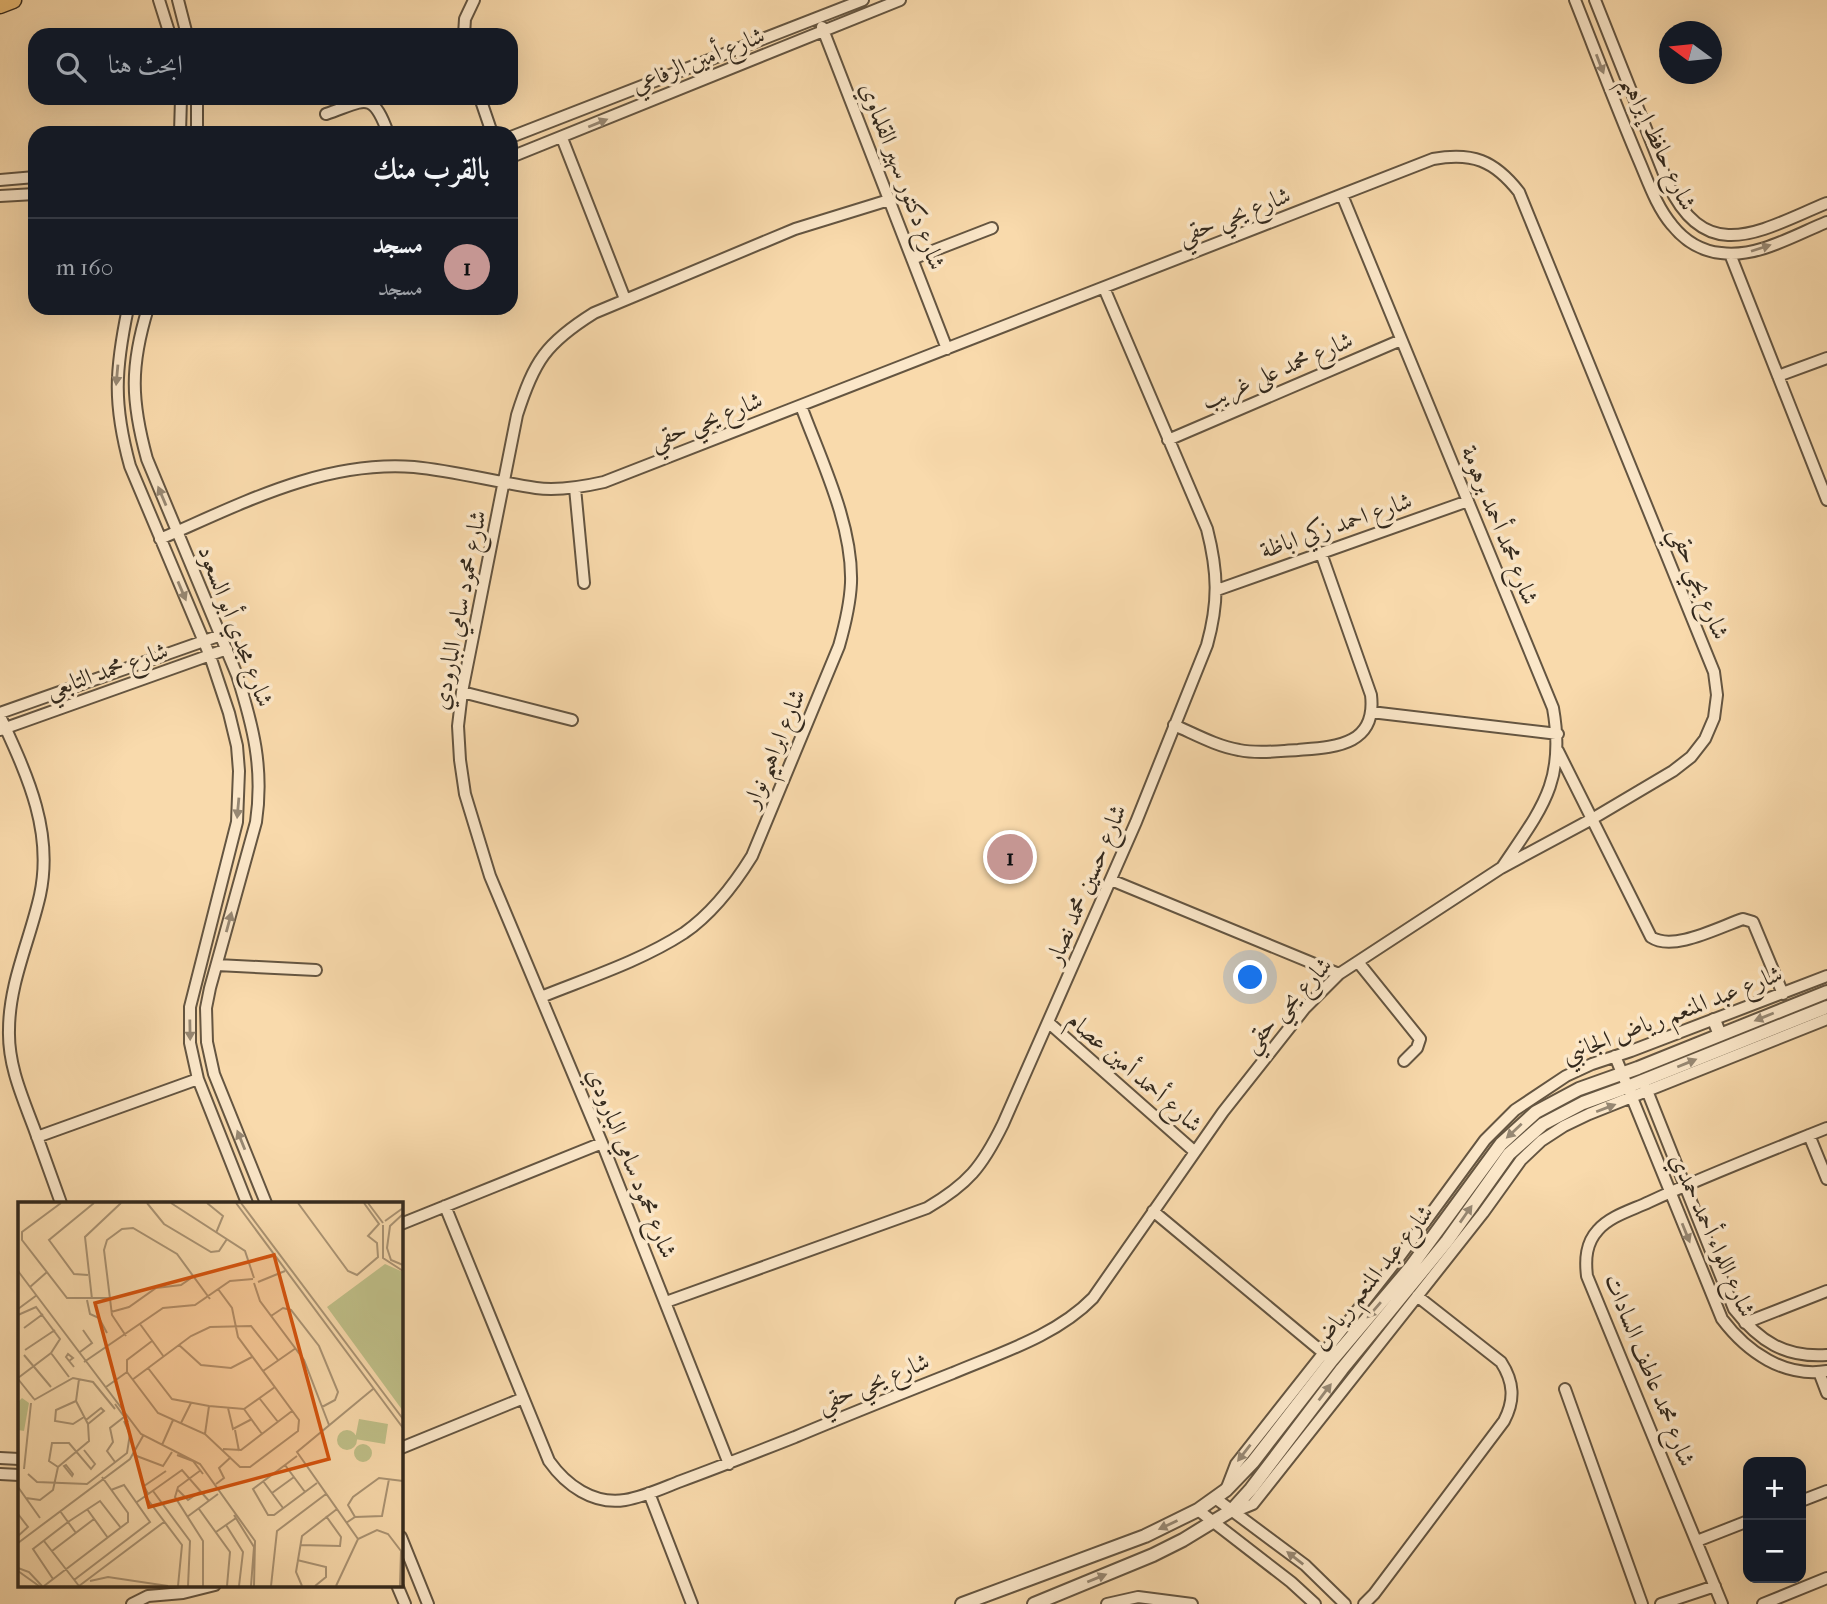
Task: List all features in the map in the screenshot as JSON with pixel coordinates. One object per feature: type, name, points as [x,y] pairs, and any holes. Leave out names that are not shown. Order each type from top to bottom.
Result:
[{"type":"main road","points":[[0,5],[13,0]]},
{"type":"street","points":[[159,0],[168,28]]},
{"type":"street","points":[[178,0],[185,28]]},
{"type":"street","points":[[465,28],[474,0]]},
{"type":"street","name":"شارع أمين الرفاعي","points":[[518,134],[863,0]]},
{"type":"street","name":"شارع أمين الرفاعي","points":[[518,154],[900,0]]},
{"type":"street","name":"شارع حافظ إبراهيم","points":[[1575,0],[1622,121],[1660,208],[1684,238],[1701,247],[1730,254],[1757,250],[1827,222]]},
{"type":"street","name":"شارع حافظ إبراهيم","points":[[1595,0],[1674,198],[1693,222],[1721,235],[1738,236],[1827,204]]},
{"type":"street","points":[[167,22],[183,17]]},
{"type":"street","name":"شارع دكتور سهير القلماوي","points":[[819,18],[947,349]]},
{"type":"street","points":[[180,126],[181,105]]},
{"type":"street","points":[[197,105],[197,126]]},
{"type":"street","points":[[326,114],[354,105]]},
{"type":"street","points":[[375,105],[385,126]]},
{"type":"street","points":[[482,105],[490,126]]},
{"type":"street","points":[[1622,121],[1640,113]]},
{"type":"street","points":[[562,138],[625,299]]},
{"type":"street","name":"شارع يحي حقي","points":[[160,539],[284,486],[347,469],[414,467],[537,488],[575,488],[604,482],[1433,159],[1472,157],[1491,164],[1507,176],[1520,192],[1714,672],[1717,695],[1714,718],[1705,739],[1691,757],[1673,771],[1592,819],[1501,868],[1339,974],[1276,1042],[1093,1298],[1079,1313],[1062,1324],[978,1362],[729,1464],[649,1493],[625,1500],[606,1500],[589,1496],[559,1476],[549,1461],[521,1399],[445,1206]]},
{"type":"street","points":[[0,180],[28,178]]},
{"type":"street","points":[[0,196],[28,194]]},
{"type":"street","name":"شارع محمد أحمد برهومة","points":[[1342,195],[1553,708],[1558,734],[1554,780],[1542,808],[1501,868]]},
{"type":"street","name":"شارع محمود سامي البارودي","points":[[729,1464],[602,1143],[490,876],[464,794],[458,726],[462,692],[517,415],[527,384],[543,354],[566,330],[625,299],[795,229],[889,200]]},
{"type":"street","points":[[912,259],[992,228]]},
{"type":"street","points":[[1730,254],[1827,500]]},
{"type":"street","name":"شارع حسين محمد نصار","points":[[666,1302],[927,1208],[951,1194],[973,1175],[990,1150],[1111,880],[1207,645],[1217,590],[1215,559],[1207,529],[1104,288]]},
{"type":"street","name":"شارع مجدي أبو السعود","points":[[127,315],[116,387],[120,429],[130,466],[210,656],[237,746],[239,797],[232,847],[190,1007],[190,1043],[198,1079],[247,1202]]},
{"type":"street","name":"شارع مجدي أبو السعود","points":[[146,315],[136,349],[133,388],[138,425],[147,459],[227,649],[248,709],[260,770],[256,822],[206,1008],[206,1042],[214,1074],[267,1202]]},
{"type":"street","name":"شارع محمد على غريب","points":[[1168,440],[1401,340]]},
{"type":"street","points":[[1778,376],[1827,358]]},
{"type":"street","name":"شارع ابراهيم نوار","points":[[541,997],[632,960],[685,933],[726,894],[752,856],[839,646],[848,614],[851,581],[849,547],[801,406]]},
{"type":"street","points":[[575,488],[584,583]]},
{"type":"street","name":"شارع احمد زكي اباظة","points":[[1217,590],[1468,501]]},
{"type":"street","points":[[1174,725],[1227,747],[1268,752],[1343,745],[1362,732],[1371,712],[1369,688],[1321,553]]},
{"type":"street","name":"شارع محمد التابعي","points":[[0,714],[221,635]]},
{"type":"street","name":"شارع محمد التابعي","points":[[3,729],[227,649]]},
{"type":"street","points":[[462,692],[572,720]]},
{"type":"street","points":[[1371,712],[1558,734]]},
{"type":"street","points":[[0,714],[3,729],[33,792],[43,843],[40,894],[14,985],[9,1031],[15,1078],[61,1202]]},
{"type":"street","points":[[1558,751],[1651,937],[1670,943],[1749,919],[1754,922],[1783,994]]},
{"type":"street","points":[[1111,880],[1339,974]]},
{"type":"street","points":[[1358,962],[1420,1039],[1419,1045],[1404,1061]]},
{"type":"street","points":[[217,965],[316,970]]},
{"type":"street","name":"شارع عبد المنعم رياض الجانبي","points":[[1328,1356],[1494,1129],[1538,1093],[1592,1064],[1827,976]]},
{"type":"street","name":"شارع عبد المنعم رياض","points":[[961,1604],[1145,1536],[1198,1510],[1226,1490],[1253,1462],[1328,1356],[1410,1268],[1500,1144],[1517,1127],[1547,1105],[1579,1089],[1827,992]]},
{"type":"street","name":"شارع عبد المنعم رياض","points":[[1034,1604],[1153,1555],[1214,1523],[1232,1509],[1251,1489],[1342,1369],[1447,1241],[1509,1154],[1534,1131],[1563,1112],[1630,1093],[1827,1007]]},
{"type":"street","points":[[1645,1087],[1827,1019]]},
{"type":"street","points":[[1714,1020],[1720,1035]]},
{"type":"street","name":"شارع أحمد أمين عصام","points":[[1049,1023],[1195,1152]]},
{"type":"street","name":"شارع اللواء أحمد حمدي","points":[[1631,1051],[1734,1309],[1745,1324],[1765,1342],[1804,1355],[1827,1355]]},
{"type":"street","name":"شارع اللواء أحمد حمدي","points":[[1615,1056],[1722,1319],[1738,1340],[1758,1356],[1802,1371],[1823,1372]]},
{"type":"street","points":[[37,1137],[198,1079]]},
{"type":"street","points":[[1538,1093],[1547,1105]]},
{"type":"street","points":[[1232,1509],[1253,1504],[1483,1213],[1521,1160],[1541,1141],[1564,1126],[1630,1093]]},
{"type":"street","name":"شارع محمد عاطف السادات","points":[[1722,1604],[1587,1276],[1588,1245],[1596,1232],[1608,1221],[1685,1186],[1827,1128]]},
{"type":"street","points":[[1809,1135],[1827,1180]]},
{"type":"street","points":[[402,1224],[602,1143]]},
{"type":"street","points":[[1153,1211],[1328,1356]]},
{"type":"street","points":[[1745,1324],[1827,1290]]},
{"type":"street","points":[[1364,1604],[1504,1421],[1513,1397],[1508,1372],[1500,1362],[1417,1296]]},
{"type":"street","points":[[1823,1372],[1827,1394]]},
{"type":"street","points":[[1565,1389],[1642,1604]]},
{"type":"street","points":[[402,1448],[521,1399]]},
{"type":"street","points":[[0,1458],[18,1460]]},
{"type":"street","points":[[0,1474],[18,1475]]},
{"type":"street","points":[[1806,1499],[1827,1490]]},
{"type":"street","points":[[649,1493],[692,1604]]},
{"type":"street","points":[[1215,1499],[1305,1565],[1345,1604]]},
{"type":"street","points":[[1198,1510],[1315,1604]]},
{"type":"street","points":[[1697,1541],[1743,1523]]},
{"type":"street","points":[[402,1539],[428,1604]]},
{"type":"street","points":[[1763,1604],[1827,1578]]},
{"type":"street","points":[[132,1604],[148,1596],[183,1593],[211,1586]]},
{"type":"street","points":[[397,1586],[405,1604]]},
{"type":"street","points":[[1661,1604],[1715,1586]]},
{"type":"street","points":[[1107,1604],[1138,1597],[1192,1604]]},
{"type":"place","name":"مسجد","points":[[1010,857]]}]
